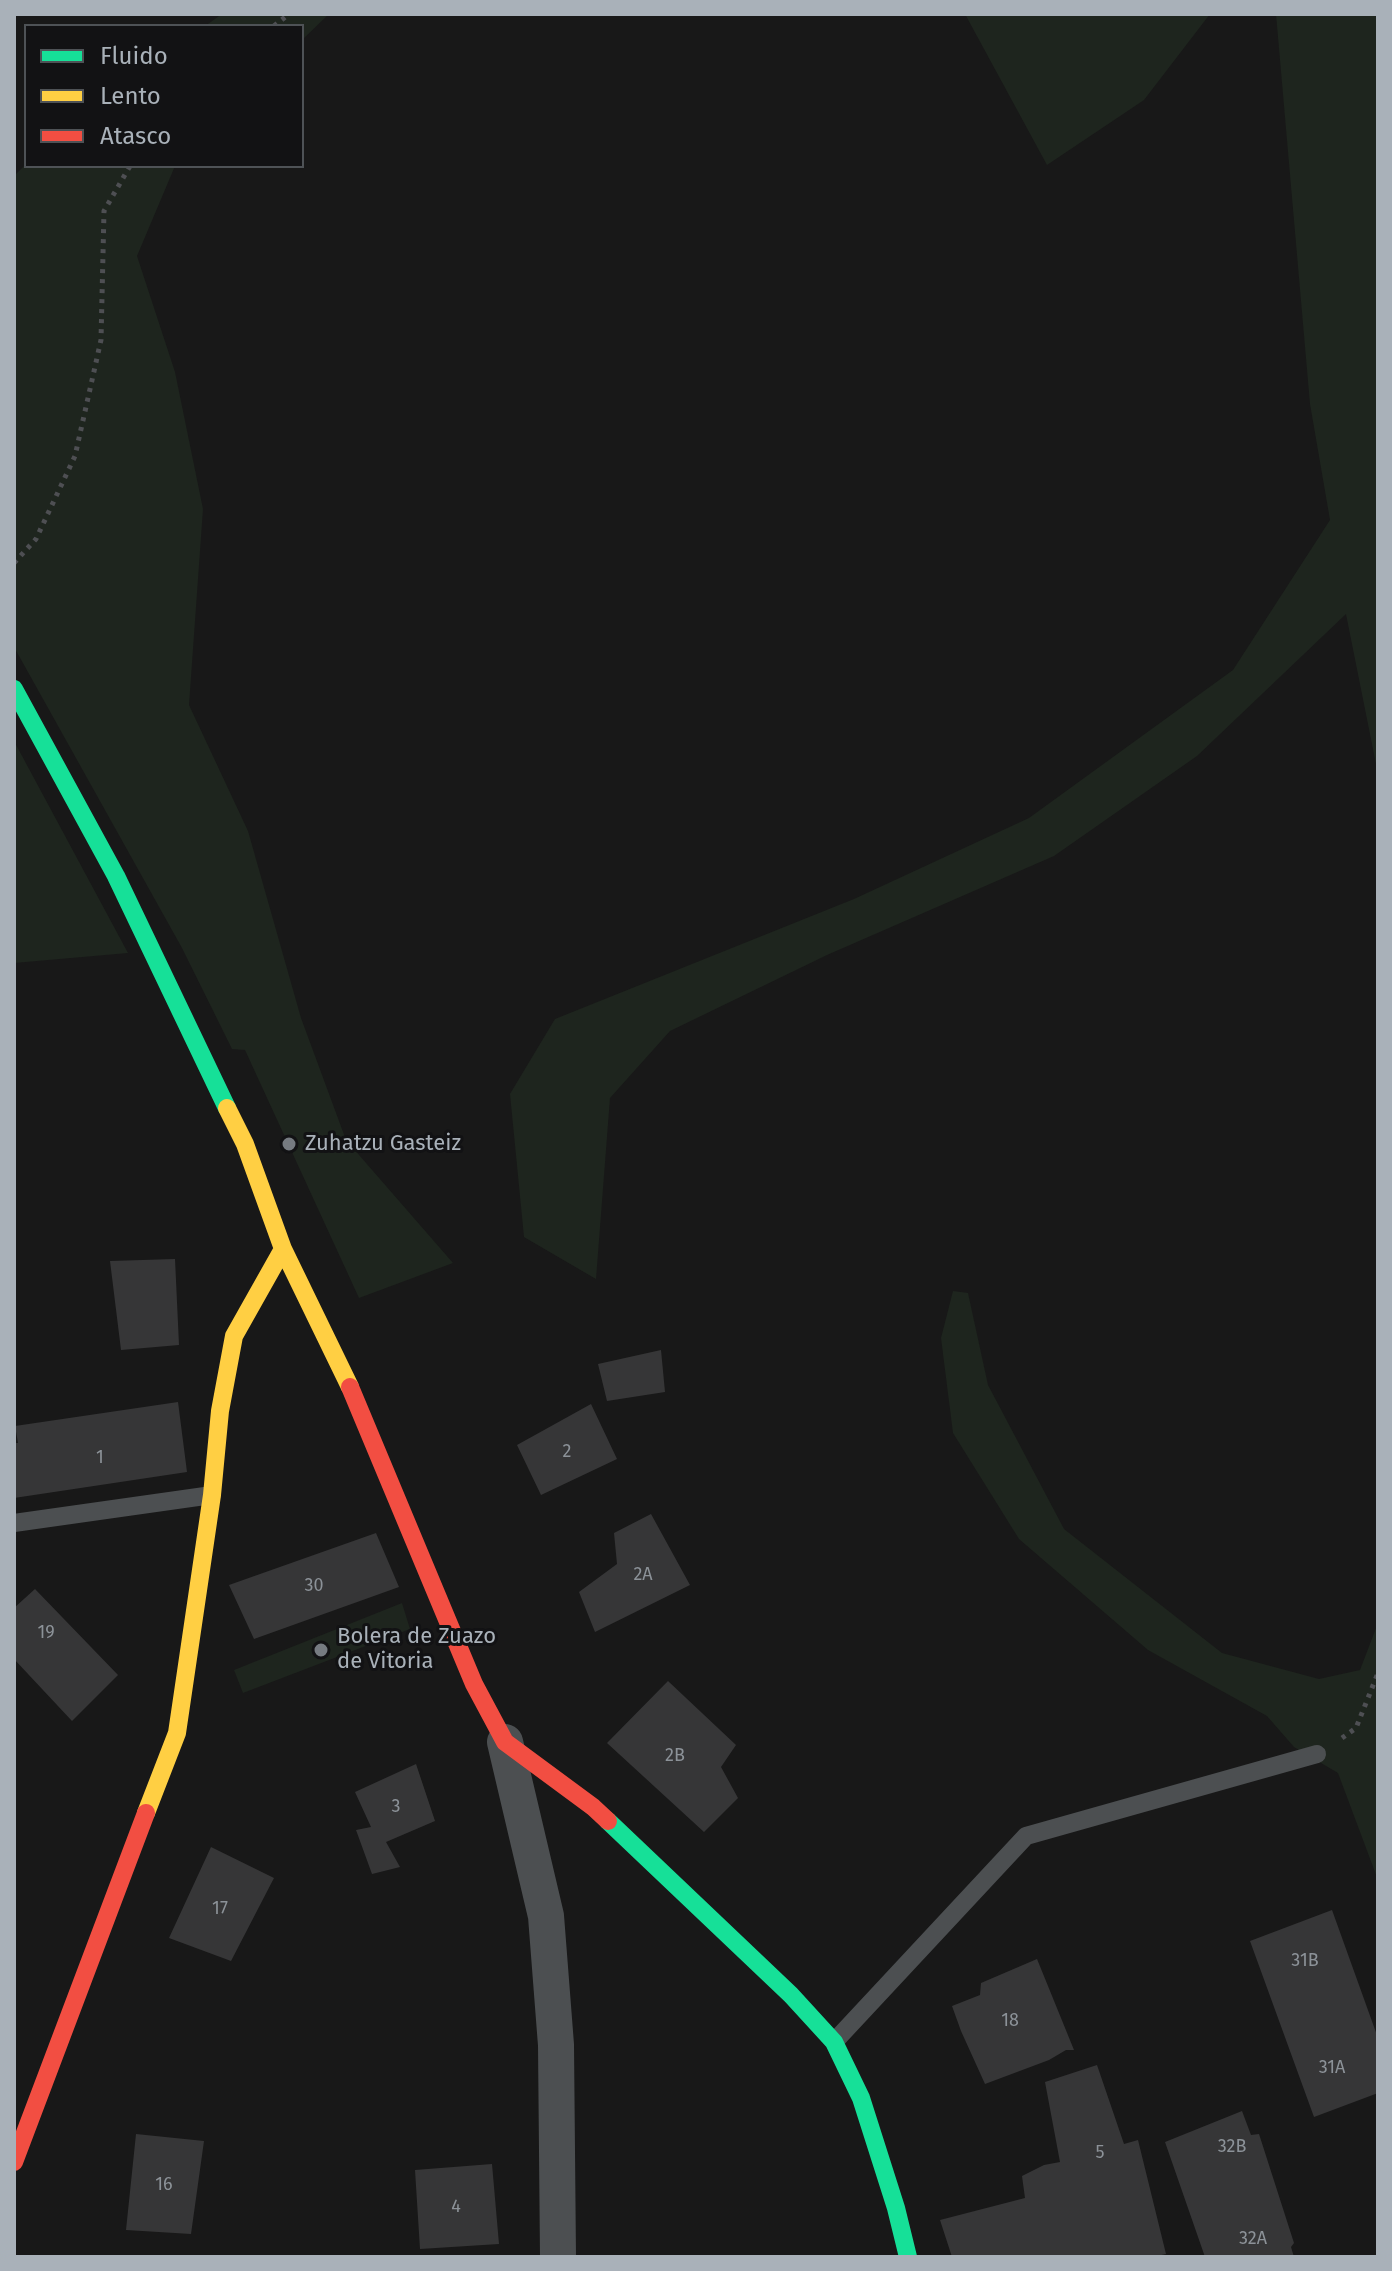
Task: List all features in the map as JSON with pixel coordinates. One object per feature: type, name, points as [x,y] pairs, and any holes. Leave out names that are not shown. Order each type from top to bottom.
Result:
[{"type":"street","points":[[14,689],[116,876],[245,1144],[283,1249],[365,1418],[474,1684],[505,1742],[546,1916],[556,2045],[558,2257]]},
{"type":"street","points":[[14,2162],[177,1733],[212,1495],[220,1411],[234,1336],[283,1249]]},
{"type":"street","points":[[505,1742],[593,1807],[791,1995],[834,2042],[861,2098],[908,2257]]},
{"type":"lane","points":[[14,1523],[212,1495]]},
{"type":"lane","points":[[834,2042],[1026,1836],[1317,1754]]},
{"type":"path","points":[[14,563],[36,539],[75,456],[101,340],[104,211],[129,168]]},
{"type":"path","points":[[1317,1754],[1356,1728],[1378,1673]]},
{"type":"shaded area","points":[[222,14],[329,14],[304,38],[304,24],[208,24]]},
{"type":"shaded area","points":[[965,14],[1210,14],[1144,100],[1047,165]]},
{"type":"shaded area","points":[[1276,14],[1378,14],[1378,774],[1346,614],[1197,756],[1054,856],[827,955],[670,1031],[610,1098],[596,1279],[524,1237],[510,1094],[555,1019],[854,899],[1029,818],[1233,670],[1330,520],[1310,404]]},
{"type":"shaded area","points":[[24,166],[174,168],[137,256],[175,372],[203,509],[189,705],[248,831],[301,1018],[346,1140],[453,1263],[359,1298],[245,1050],[232,1049],[182,948],[14,647],[14,176]]},
{"type":"shaded area","points":[[14,741],[128,953],[14,963]]},
{"type":"shaded area","points":[[953,1291],[968,1293],[988,1385],[1064,1529],[1222,1653],[1319,1679],[1360,1670],[1378,1623],[1378,1880],[1338,1773],[1294,1747],[1267,1716],[1148,1650],[1019,1539],[953,1433],[941,1338]]},
{"type":"shaded area","name":"Bolera de Zuazo de Vitoria","points":[[402,1603],[410,1629],[243,1693],[234,1670]]},
{"type":"building","points":[[175,1259],[179,1345],[121,1350],[110,1261]]},
{"type":"building","points":[[661,1350],[665,1392],[607,1401],[598,1364]]},
{"type":"building","points":[[178,1402],[187,1472],[14,1498],[14,1443],[18,1443],[15,1426]]},
{"type":"building","points":[[591,1404],[617,1459],[541,1495],[517,1445]]},
{"type":"building","points":[[651,1514],[690,1585],[595,1632],[579,1592],[617,1564],[614,1533]]},
{"type":"building","points":[[376,1533],[399,1587],[254,1639],[229,1585]]},
{"type":"building","points":[[35,1589],[118,1675],[72,1721],[14,1659],[14,1608]]},
{"type":"building","points":[[668,1681],[736,1745],[721,1767],[738,1798],[704,1832],[607,1743]]},
{"type":"building","points":[[416,1764],[435,1821],[386,1842],[400,1867],[372,1874],[356,1830],[371,1827],[355,1792]]},
{"type":"building","points":[[211,1847],[274,1878],[231,1961],[169,1938]]},
{"type":"building","points":[[1332,1910],[1378,2038],[1378,2093],[1314,2117],[1250,1941]]},
{"type":"building","points":[[1037,1959],[1074,2050],[1066,2050],[1049,2060],[985,2084],[952,2006],[980,1995],[981,1983]]},
{"type":"building","points":[[1097,2065],[1124,2144],[1138,2140],[1166,2254],[1153,2257],[952,2257],[940,2220],[1025,2198],[1022,2176],[1044,2165],[1060,2162],[1045,2082]]},
{"type":"building","points":[[1242,2111],[1251,2135],[1259,2134],[1294,2243],[1291,2247],[1294,2257],[1205,2257],[1165,2142]]},
{"type":"building","points":[[136,2134],[204,2141],[191,2234],[126,2230]]},
{"type":"building","points":[[492,2164],[499,2244],[420,2249],[415,2170]]},
{"type":"traffic: fast","points":[[14,689],[116,876],[227,1108]]},
{"type":"traffic: fast","points":[[608,1821],[791,1995],[834,2042],[861,2098],[908,2257]]},
{"type":"traffic: slow","points":[[227,1108],[245,1144],[283,1249],[350,1387]]},
{"type":"traffic: slow","points":[[146,1813],[177,1733],[212,1495],[220,1411],[234,1336],[283,1249]]},
{"type":"traffic: jam","points":[[350,1387],[474,1684],[505,1742],[608,1821]]},
{"type":"traffic: jam","points":[[14,2162],[146,1813]]},
{"type":"place","name":"Zuhatzu Gasteiz","points":[[289,1144]]},
{"type":"place","name":"Bolera de Zuazo de Vitoria","points":[[321,1650]]}]
